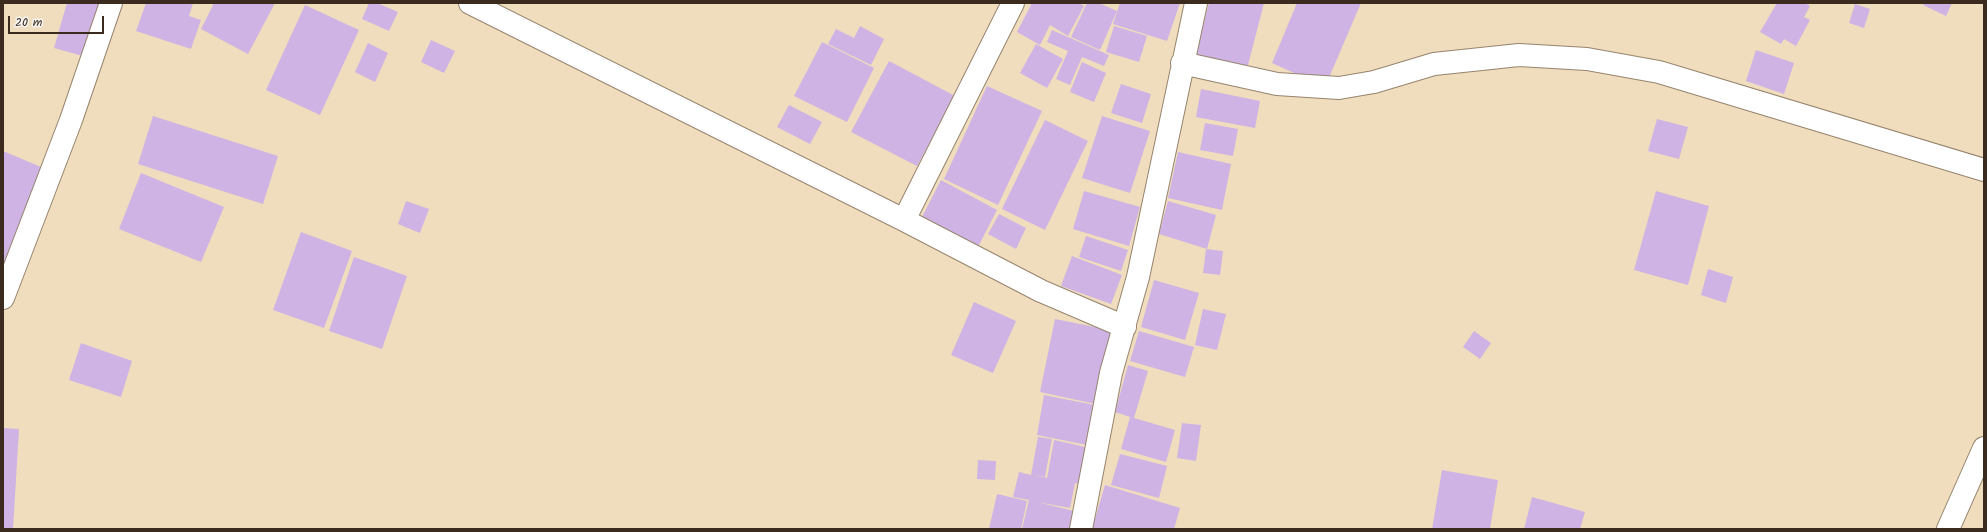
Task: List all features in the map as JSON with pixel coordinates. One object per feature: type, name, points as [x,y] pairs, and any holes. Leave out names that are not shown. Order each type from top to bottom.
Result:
[{"type":"street","points":[[3,298],[71,120],[111,3]]},
{"type":"street","points":[[470,3],[904,220],[1041,291],[1125,327]]},
{"type":"street","points":[[904,220],[1013,3]]},
{"type":"street","points":[[1081,529],[1111,373],[1125,327],[1143,255],[1196,3]]},
{"type":"street","points":[[1182,64],[1277,84],[1338,88],[1374,82],[1434,64],[1519,55],[1587,59],[1659,72],[1984,170]]},
{"type":"street","points":[[1948,529],[1984,448]]},
{"type":"building","points":[[67,3],[97,3],[105,5],[90,58],[54,48]]},
{"type":"building","points":[[146,3],[193,3],[189,16],[201,20],[191,49],[136,31]]},
{"type":"building","points":[[214,3],[275,3],[248,54],[201,29]]},
{"type":"building","points":[[369,3],[377,3],[398,12],[389,31],[362,19]]},
{"type":"building","points":[[1032,3],[1079,3],[1084,6],[1068,36],[1050,25],[1040,45],[1017,32]]},
{"type":"building","points":[[1087,3],[1099,3],[1117,11],[1100,50],[1071,37]]},
{"type":"building","points":[[1120,3],[1180,3],[1167,41],[1113,24]]},
{"type":"building","points":[[1209,3],[1264,3],[1247,69],[1195,56]]},
{"type":"building","points":[[1297,3],[1361,3],[1325,87],[1272,63]]},
{"type":"building","points":[[1777,3],[1805,3],[1810,6],[1804,17],[1810,20],[1796,46],[1784,39],[1781,44],[1760,32]]},
{"type":"building","points":[[1924,3],[1952,3],[1946,16],[1923,5]]},
{"type":"building","points":[[1855,4],[1870,9],[1864,28],[1849,23]]},
{"type":"building","points":[[305,5],[359,30],[320,115],[266,90]]},
{"type":"building","points":[[860,26],[884,39],[871,65],[828,44],[836,29],[854,38]]},
{"type":"building","points":[[1114,26],[1147,36],[1139,62],[1106,52]]},
{"type":"building","points":[[1052,30],[1109,55],[1104,66],[1082,57],[1070,85],[1056,79],[1068,51],[1047,42]]},
{"type":"building","points":[[431,40],[455,51],[444,73],[421,62]]},
{"type":"building","points":[[822,42],[874,68],[847,122],[794,96]]},
{"type":"building","points":[[368,43],[388,53],[375,82],[355,72]]},
{"type":"building","points":[[1036,44],[1063,59],[1047,88],[1020,73]]},
{"type":"building","points":[[1756,50],[1794,63],[1784,94],[1746,81]]},
{"type":"building","points":[[889,61],[955,96],[917,166],[851,132]]},
{"type":"building","points":[[1082,62],[1106,73],[1094,102],[1070,92]]},
{"type":"building","points":[[1121,84],[1151,94],[1142,123],[1111,113]]},
{"type":"building","points":[[987,86],[1042,111],[998,205],[944,179]]},
{"type":"building","points":[[1201,89],[1260,101],[1255,128],[1196,117]]},
{"type":"building","points":[[789,105],[822,122],[810,144],[777,127]]},
{"type":"building","points":[[153,116],[278,156],[263,204],[138,164]]},
{"type":"building","points":[[1102,116],[1150,131],[1130,193],[1082,178]]},
{"type":"building","points":[[1657,119],[1688,127],[1679,159],[1648,151]]},
{"type":"building","points":[[1045,120],[1088,141],[1045,230],[1002,209]]},
{"type":"building","points":[[1205,123],[1238,129],[1233,156],[1200,150]]},
{"type":"building","points":[[3,151],[48,170],[9,266],[3,264]]},
{"type":"building","points":[[1178,152],[1231,164],[1222,210],[1168,198]]},
{"type":"building","points":[[141,173],[224,207],[201,262],[119,229]]},
{"type":"building","points":[[941,180],[997,210],[977,249],[921,219]]},
{"type":"building","points":[[1084,191],[1140,207],[1129,246],[1073,229]]},
{"type":"building","points":[[1656,191],[1709,206],[1688,285],[1634,270]]},
{"type":"building","points":[[406,201],[429,209],[420,233],[398,224]]},
{"type":"building","points":[[1168,201],[1216,215],[1207,249],[1159,234]]},
{"type":"building","points":[[999,214],[1026,228],[1016,249],[988,234]]},
{"type":"building","points":[[301,232],[352,251],[324,328],[273,310]]},
{"type":"building","points":[[1086,236],[1128,250],[1121,271],[1079,257]]},
{"type":"building","points":[[1206,249],[1223,251],[1220,275],[1203,273]]},
{"type":"building","points":[[1072,256],[1122,275],[1111,304],[1061,286]]},
{"type":"building","points":[[354,257],[407,276],[382,349],[329,331]]},
{"type":"building","points":[[1708,269],[1733,277],[1726,303],[1701,295]]},
{"type":"building","points":[[1154,280],[1199,293],[1185,340],[1141,327]]},
{"type":"building","points":[[974,302],[1016,321],[993,373],[951,355]]},
{"type":"building","points":[[1203,309],[1226,314],[1217,350],[1195,345]]},
{"type":"building","points":[[1055,319],[1115,331],[1100,405],[1040,392]]},
{"type":"building","points":[[1139,331],[1194,347],[1185,377],[1130,361]]},
{"type":"building","points":[[1474,331],[1491,343],[1480,359],[1463,347]]},
{"type":"building","points":[[81,343],[132,361],[121,397],[69,380]]},
{"type":"building","points":[[1128,365],[1148,371],[1134,418],[1175,430],[1166,462],[1121,449],[1130,417],[1115,412]]},
{"type":"building","points":[[1044,395],[1100,406],[1092,446],[1037,435]]},
{"type":"building","points":[[1182,423],[1201,425],[1196,461],[1177,458]]},
{"type":"building","points":[[3,428],[19,429],[13,529],[3,529]]},
{"type":"building","points":[[1038,437],[1052,439],[1045,477],[1034,475],[1047,478],[1054,440],[1090,448],[1083,485],[1075,483],[1070,508],[1037,502],[1078,512],[1074,529],[1022,529],[1029,500],[1013,497],[1019,472],[1031,475]]},
{"type":"building","points":[[1120,454],[1167,466],[1159,498],[1111,485]]},
{"type":"building","points":[[978,460],[996,461],[995,480],[977,479]]},
{"type":"building","points":[[1442,470],[1498,480],[1490,529],[1432,529]]},
{"type":"building","points":[[1105,485],[1180,508],[1174,529],[1092,529]]},
{"type":"building","points":[[997,494],[1027,501],[1021,529],[989,529]]},
{"type":"building","points":[[1532,497],[1585,512],[1580,529],[1524,529]]}]
